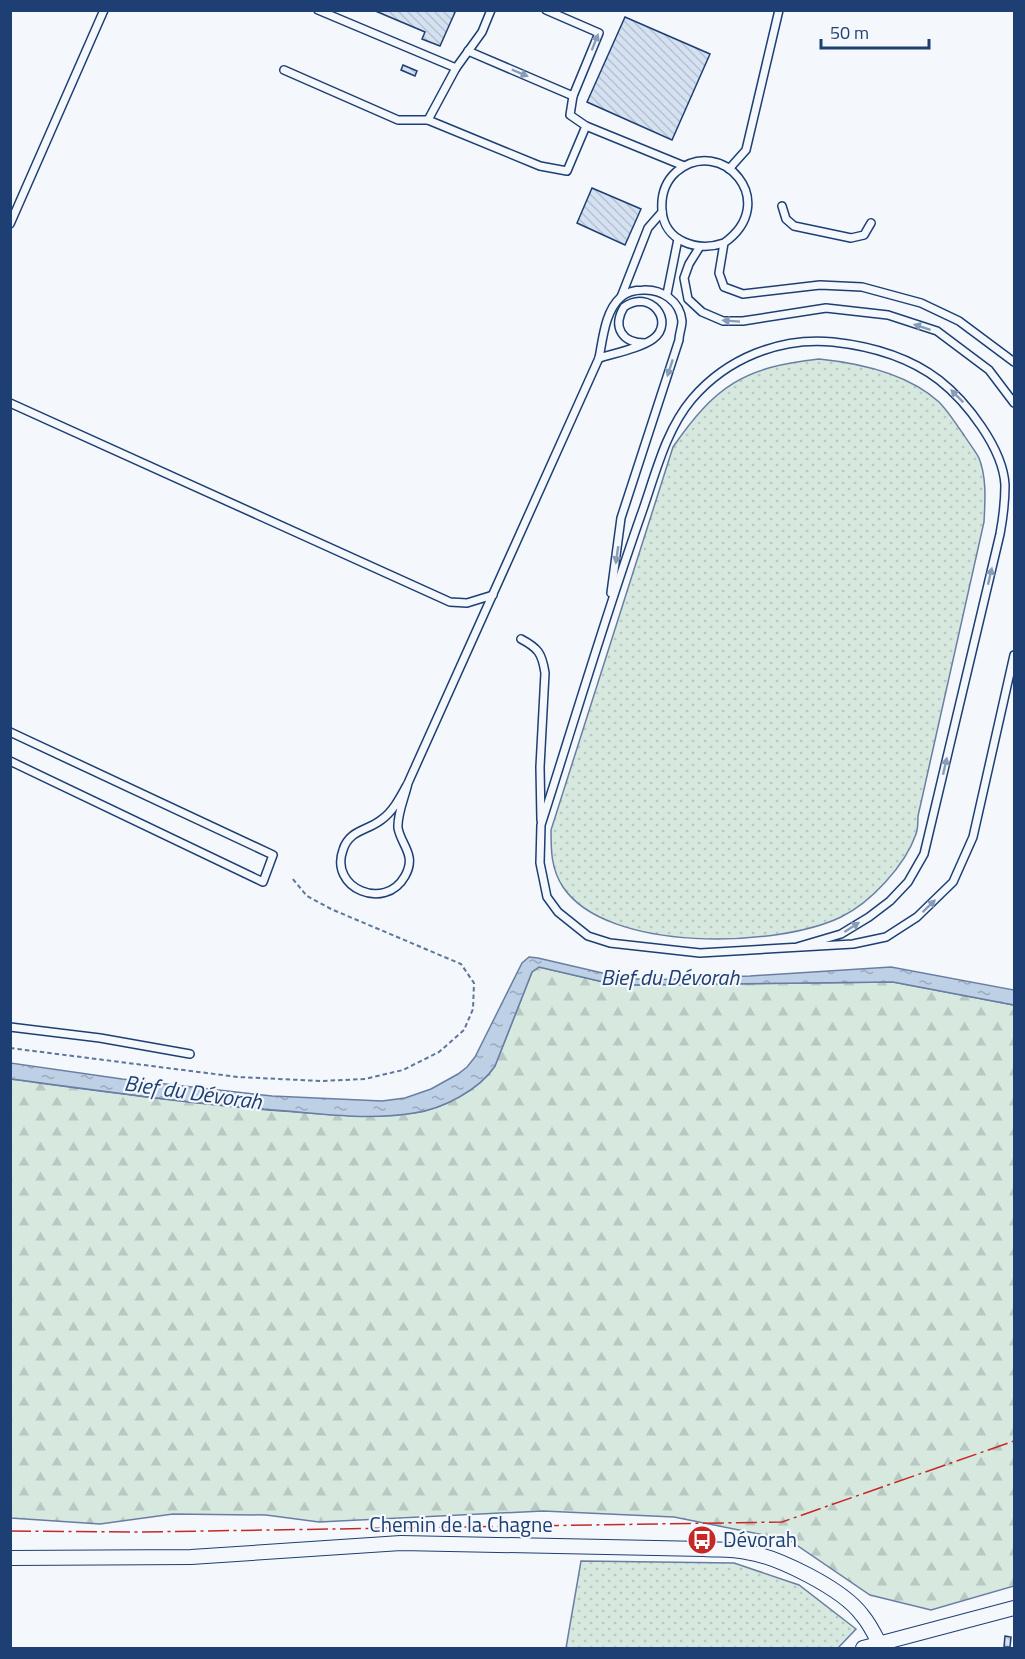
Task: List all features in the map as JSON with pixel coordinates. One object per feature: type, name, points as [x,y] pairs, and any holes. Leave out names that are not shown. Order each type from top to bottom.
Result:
[{"type":"street","name":"Chemin de la Chagne","points":[[10,1558],[191,1557],[401,1543],[704,1549],[747,1552],[782,1563],[811,1577],[840,1596],[861,1613],[879,1643]]},
{"type":"street","points":[[862,1648],[923,1634],[1014,1608]]},
{"type":"lane","points":[[10,224],[13,212],[104,10]]},
{"type":"lane","points":[[318,10],[456,68]]},
{"type":"lane","points":[[428,120],[456,68],[482,32],[491,10]]},
{"type":"lane","points":[[546,10],[599,33],[573,96],[570,115],[586,126],[684,166]]},
{"type":"lane","points":[[729,169],[746,150],[779,10]]},
{"type":"lane","points":[[468,51],[573,96]]},
{"type":"lane","points":[[284,69],[398,120],[428,120],[540,166],[567,171],[586,126]]},
{"type":"lane","points":[[707,161],[729,169],[740,179],[747,193],[748,208],[745,222],[736,235],[724,243],[699,248],[678,239],[671,232],[662,212],[662,197],[666,185],[674,174],[684,166],[695,162],[707,161]]},
{"type":"lane","points":[[782,206],[786,219],[794,226],[851,238],[864,235],[872,223]]},
{"type":"lane","points":[[408,783],[398,829],[410,859],[406,875],[397,887],[386,893],[362,892],[351,884],[344,874],[341,864],[342,850],[351,836],[363,828],[380,822],[389,813],[408,783],[599,358],[604,331],[611,312],[621,297],[648,228],[662,212]]},
{"type":"lane","points":[[667,294],[678,239]]},
{"type":"lane","points":[[724,243],[719,273],[724,287],[743,294],[820,285],[862,287],[921,303],[958,321],[1014,362]]},
{"type":"lane","points":[[699,248],[688,264],[684,278],[688,299],[702,312],[723,321],[743,321],[826,308],[888,315],[937,332],[989,370],[1014,403]]},
{"type":"lane","points":[[609,611],[621,518],[682,321],[676,305],[667,294],[651,289],[635,290],[621,297]]},
{"type":"lane","points":[[599,358],[645,343],[657,335],[661,328],[661,318],[657,309],[649,302],[637,301],[624,307],[618,322],[621,333],[628,340],[645,343]]},
{"type":"lane","points":[[541,825],[609,611],[666,445],[676,423],[692,400],[712,379],[735,362],[787,343],[822,341],[848,344],[877,350],[918,366],[934,376],[969,408],[997,456],[1005,482],[1000,534],[924,854],[908,882],[890,901],[841,934],[797,947]]},
{"type":"lane","points":[[10,403],[450,602],[467,603],[493,596]]},
{"type":"lane","points":[[521,639],[534,646],[543,657],[545,673],[540,767],[540,863],[547,897],[558,912],[588,936],[610,943],[700,953],[853,944],[886,937],[917,917],[953,882],[973,837],[1014,655]]},
{"type":"lane","points":[[10,732],[273,855],[263,882],[10,761]]},
{"type":"lane","points":[[10,1027],[100,1038],[190,1054]]},
{"type":"path","points":[[10,1048],[238,1077],[321,1081],[365,1079],[403,1070],[439,1052],[464,1030],[473,1009],[474,983],[461,964],[331,909],[307,896],[292,878]]},
{"type":"green space","points":[[819,359],[866,367],[898,377],[927,392],[949,413],[979,458],[983,474],[984,522],[918,816],[916,834],[895,871],[875,893],[841,917],[812,927],[777,935],[737,939],[653,934],[616,924],[585,909],[563,887],[554,866],[551,830],[673,447],[703,409],[718,394],[734,383],[770,368]]},
{"type":"green space","points":[[539,967],[612,984],[628,985],[893,982],[1014,1005],[1014,1586],[931,1610],[870,1595],[789,1540],[674,1517],[543,1511],[319,1522],[266,1515],[173,1514],[100,1524],[11,1518],[10,1079],[180,1101],[332,1115],[398,1115],[425,1111],[470,1090],[495,1066],[532,972]]},
{"type":"green space","points":[[581,1561],[734,1563],[799,1585],[856,1629],[838,1648],[566,1648]]},
{"type":"water","name":"Bief du Dévorah","points":[[529,957],[624,978],[649,980],[891,967],[1014,990],[1014,1005],[893,982],[628,985],[612,984],[539,967],[532,972],[495,1066],[488,1075],[459,1097],[425,1111],[383,1116],[334,1115],[183,1101],[11,1079],[11,1063],[122,1079],[272,1096],[382,1101],[405,1098],[431,1089],[467,1067],[475,1057],[522,963]]},
{"type":"building","points":[[373,10],[456,10],[440,46],[422,39],[425,32]]},
{"type":"building","points":[[625,17],[710,54],[672,140],[587,102]]},
{"type":"building","points":[[403,65],[417,71],[415,76],[401,70]]},
{"type":"building","points":[[592,188],[641,209],[625,245],[577,223]]},
{"type":"building","points":[[1005,1636],[1011,1637],[1010,1647],[1004,1647]]},
{"type":"power","points":[[10,1531],[140,1532],[782,1522],[1014,1441]]},
{"type":"place","name":"Dévorah","points":[[702,1540]]}]
